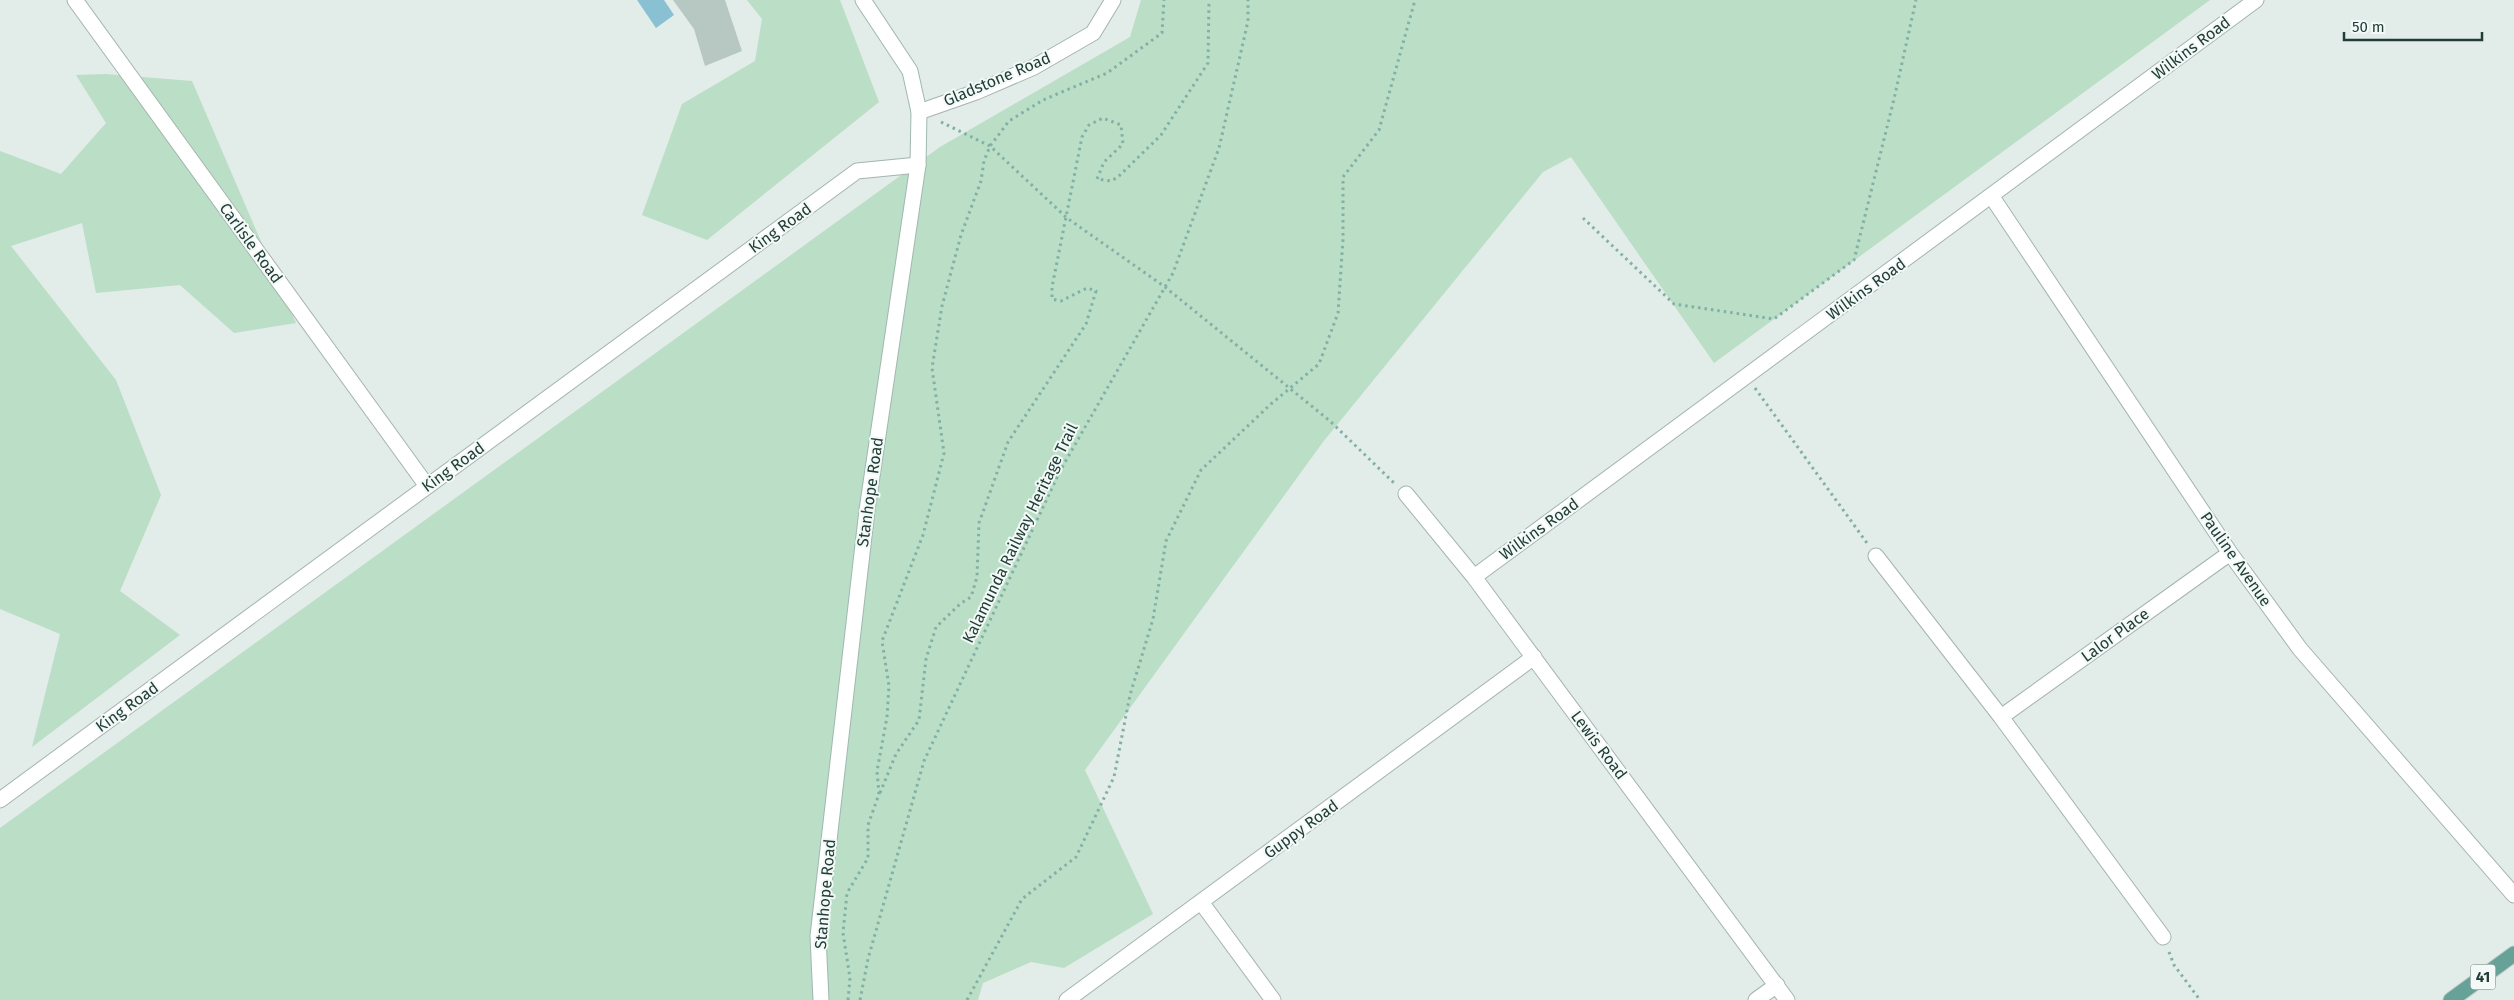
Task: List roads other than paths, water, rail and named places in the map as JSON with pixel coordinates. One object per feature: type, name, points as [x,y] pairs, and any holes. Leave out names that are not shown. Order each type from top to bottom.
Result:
[{"type":"main road","name":"41","points":[[2451,1000],[2514,954]]},
{"type":"street","name":"Carlisle Road","points":[[75,0],[427,486]]},
{"type":"street","name":"Stanhope Road","points":[[821,1000],[818,936],[865,530],[918,165],[919,112],[910,71],[862,0]]},
{"type":"street","name":"Gladstone Road","points":[[919,112],[976,92],[1034,67],[1092,33],[1113,0]]},
{"type":"street","name":"Wilkins Road","points":[[1474,577],[1992,197],[2256,0]]},
{"type":"street","name":"King Road","points":[[0,800],[857,171],[918,165]]},
{"type":"street","name":"Pauline Avenue","points":[[1992,197],[2230,553],[2300,649],[2514,895]]},
{"type":"street","name":"Lewis Road","points":[[1406,494],[1474,577],[1787,1000]]},
{"type":"street","name":"Lalor Place","points":[[2001,717],[2230,553]]},
{"type":"street","points":[[1876,556],[2001,717],[2163,937]]},
{"type":"street","name":"Guppy Road","points":[[1067,1000],[1534,658]]},
{"type":"street","points":[[1201,902],[1273,1000]]},
{"type":"street","points":[[1756,1000],[1777,985]]},
{"type":"water","points":[[637,0],[664,0],[674,15],[656,28]]}]
